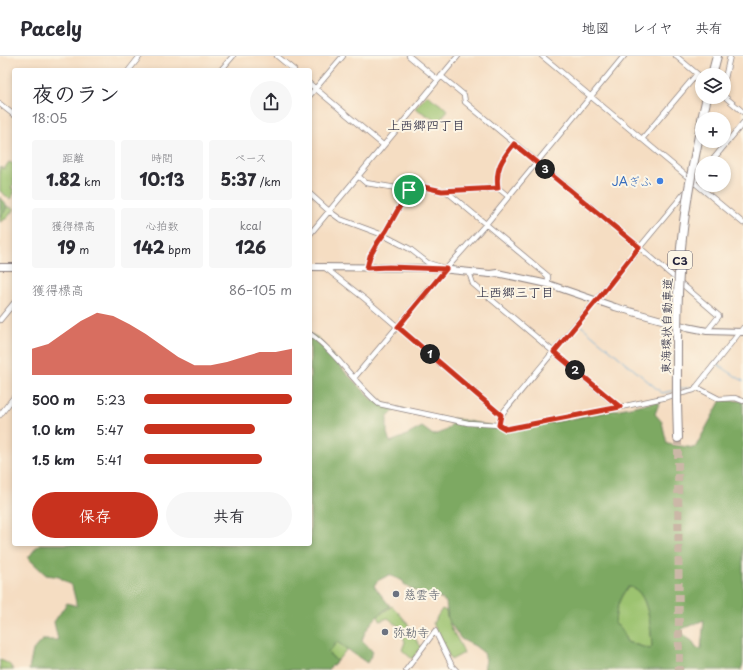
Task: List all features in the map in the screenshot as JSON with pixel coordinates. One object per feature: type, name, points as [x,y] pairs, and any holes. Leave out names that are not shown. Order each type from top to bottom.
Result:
[{"type":"highway","points":[[714,68],[717,56]]},
{"type":"highway","name":"東海環状自動車道","points":[[678,438],[677,315],[682,237],[687,197],[697,148]]},
{"type":"main road","points":[[0,267],[12,267]]},
{"type":"main road","points":[[312,267],[446,269],[490,274],[497,273],[548,284],[596,301],[666,321],[708,331],[742,331]]},
{"type":"street","points":[[131,68],[140,56]]},
{"type":"street","points":[[223,68],[233,56]]},
{"type":"street","points":[[277,56],[292,68]]},
{"type":"street","points":[[312,93],[343,56]]},
{"type":"street","points":[[409,56],[464,95],[465,102],[639,247],[719,316],[708,331]]},
{"type":"street","points":[[312,232],[458,56]]},
{"type":"street","points":[[354,378],[509,197],[624,56]]},
{"type":"street","points":[[676,56],[695,72]]},
{"type":"street","points":[[727,68],[730,56]]},
{"type":"street","points":[[545,57],[743,223]]},
{"type":"street","points":[[642,139],[695,76]]},
{"type":"street","points":[[312,85],[383,145]]},
{"type":"street","points":[[731,102],[743,112]]},
{"type":"street","points":[[0,104],[12,113]]},
{"type":"street","points":[[716,156],[743,123]]},
{"type":"street","points":[[509,197],[498,188],[498,168],[514,144]]},
{"type":"street","points":[[358,176],[366,183],[409,190]]},
{"type":"street","points":[[499,425],[501,415],[639,247],[694,183]]},
{"type":"street","points":[[367,268],[370,256],[409,190],[415,185],[446,191],[498,188]]},
{"type":"street","points":[[446,191],[548,276],[548,284]]},
{"type":"street","points":[[312,196],[329,211],[346,222],[383,235],[410,249],[428,263],[446,269]]},
{"type":"street","points":[[324,267],[398,327],[501,415]]},
{"type":"street","points":[[469,272],[473,284],[620,407]]},
{"type":"street","points":[[0,320],[12,305]]},
{"type":"street","points":[[312,336],[330,351],[369,396],[379,404],[468,423],[499,425],[506,429],[620,407],[694,390],[742,331]]},
{"type":"street","points":[[696,387],[719,399],[735,398],[743,401]]},
{"type":"street","points":[[0,415],[12,400]]},
{"type":"street","points":[[406,670],[435,631],[452,666],[456,670]]},
{"type":"green space","points":[[427,95],[448,110],[438,122],[415,108]]},
{"type":"green space","points":[[9,162],[12,163],[12,196],[10,199],[0,191],[0,167],[4,169]]},
{"type":"green space","points":[[0,197],[7,206],[0,218]]},
{"type":"green space","points":[[7,206],[12,208],[12,212],[7,218],[0,222],[0,218]]},
{"type":"green space","points":[[312,335],[318,338],[345,372],[373,400],[393,407],[394,411],[387,418],[387,433],[390,442],[422,427],[433,435],[440,433],[449,428],[453,418],[501,428],[526,428],[660,401],[655,414],[662,422],[667,444],[695,448],[721,400],[743,401],[743,664],[741,670],[484,670],[486,660],[484,653],[475,646],[461,639],[448,620],[446,602],[437,596],[425,597],[404,584],[403,581],[389,575],[377,581],[374,586],[390,606],[373,621],[364,635],[362,640],[373,652],[367,663],[337,642],[328,653],[337,661],[328,670],[29,670],[33,650],[42,640],[58,640],[54,622],[67,603],[77,606],[72,586],[59,577],[46,575],[28,558],[37,546],[312,546]],"holes":[[[628,587],[635,589],[645,602],[648,611],[652,647],[650,649],[627,642],[620,627],[615,624],[618,605],[622,596]],[[704,620],[701,649],[696,648],[692,641],[683,635],[682,629]]]},
{"type":"green space","points":[[628,587],[635,589],[645,602],[650,621],[652,647],[650,649],[627,642],[620,627],[614,624],[618,605]]},
{"type":"green space","points":[[392,606],[407,622],[412,634],[421,647],[412,659],[402,650],[405,642],[400,627],[388,618],[380,621],[378,616]]},
{"type":"green space","points":[[442,609],[446,611],[451,628],[464,653],[451,660],[433,623]]},
{"type":"green space","points":[[337,642],[347,649],[337,661],[328,653]]},
{"type":"green space","points":[[0,660],[11,666],[13,670],[0,670]]},
{"type":"waterway","points":[[579,324],[662,393],[673,391]]},
{"type":"waterway","points":[[717,364],[743,381]]},
{"type":"waterway","points":[[680,389],[694,387]]},
{"type":"tunnel","points":[[678,438],[679,670]]},
{"type":"place","name":"JAぎふ","points":[[660,181]]},
{"type":"place","name":"慈雲寺","points":[[396,594]]},
{"type":"place","name":"弥勒寺","points":[[385,632]]},
{"type":"district","name":"上西郷四丁目","points":[[426,124]]},
{"type":"district","name":"上西郷三丁目","points":[[515,291]]},
{"type":"route","points":[[514,144],[639,247],[554,352],[620,407],[506,429],[499,425],[501,415],[398,327],[446,269],[389,267],[367,268],[370,256],[409,190],[415,185],[442,191],[489,190],[498,188],[498,168],[514,144]]}]
